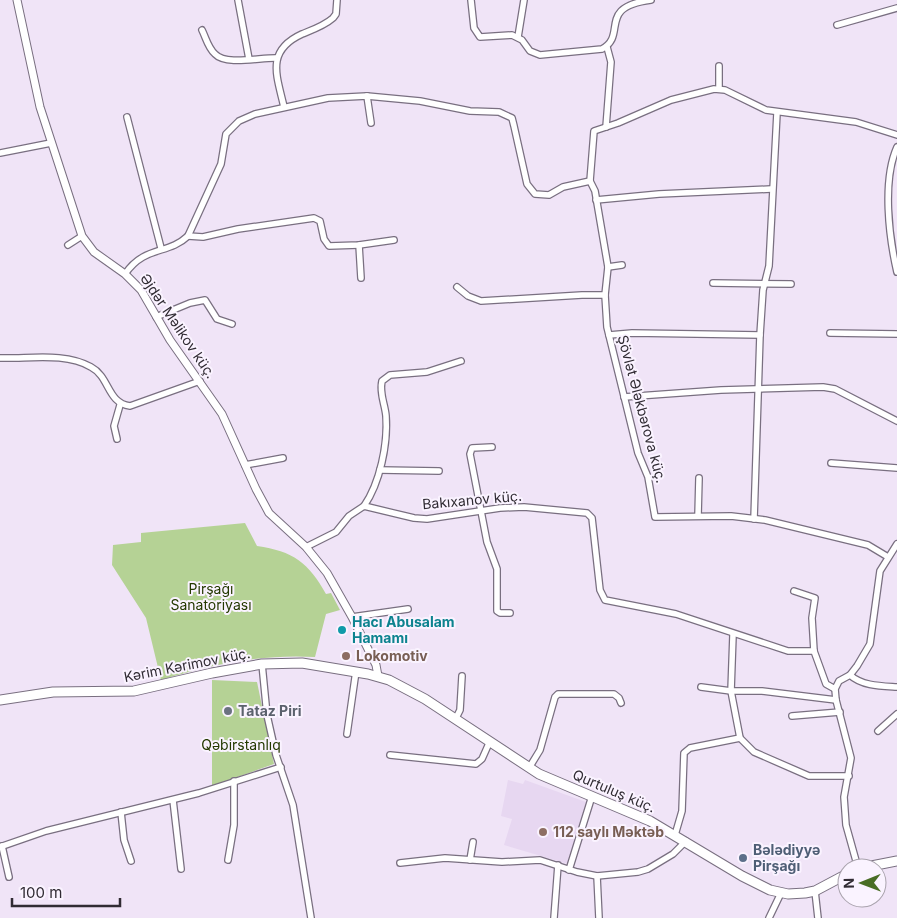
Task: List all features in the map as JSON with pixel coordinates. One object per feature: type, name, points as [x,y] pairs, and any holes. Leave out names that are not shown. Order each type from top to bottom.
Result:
[{"type":"main road","name":"Kərim Kərimov küç.","points":[[0,700],[53,692],[134,691],[212,672],[262,664],[302,663],[378,676]]},
{"type":"main road","name":"Qurtuluş küç.","points":[[378,676],[406,688],[456,718],[529,768],[547,778],[650,821],[742,876],[781,893],[795,894],[815,891],[837,879]]},
{"type":"street","name":"Əjdər Məlikov küç.","points":[[17,0],[40,107],[82,236],[103,260],[125,274],[141,290],[156,317],[222,414],[245,466],[269,513],[306,547],[327,573],[376,665],[378,676]]},
{"type":"street","points":[[238,0],[249,59]]},
{"type":"street","points":[[284,107],[276,70],[277,58],[288,42],[333,18],[336,14],[337,0]]},
{"type":"street","points":[[471,0],[474,28],[480,37],[505,34],[518,37],[530,51],[540,55],[593,51],[606,47]]},
{"type":"street","points":[[518,37],[524,0]]},
{"type":"street","points":[[606,126],[611,62],[606,47],[620,11],[624,6],[634,2],[651,0]]},
{"type":"street","points":[[837,25],[897,8]]},
{"type":"street","points":[[202,30],[210,48],[218,57],[227,60],[277,58]]},
{"type":"street","points":[[719,66],[719,89]]},
{"type":"street","points":[[125,274],[136,260],[161,248],[182,241],[188,236],[221,164],[224,141],[231,127],[255,114],[284,107],[334,98],[367,96],[420,101],[470,111],[507,114],[512,118],[527,184],[535,194],[549,196],[563,186],[590,179],[593,133],[598,128],[671,100],[719,89],[777,113],[856,122],[897,135]]},
{"type":"street","points":[[367,96],[371,123]]},
{"type":"street","points":[[754,518],[760,335],[768,266],[771,189],[777,113]]},
{"type":"street","points":[[127,117],[161,248]]},
{"type":"street","points":[[0,153],[51,143]]},
{"type":"street","points":[[897,147],[889,183],[897,272]]},
{"type":"street","name":"Şövlət Ələkbərova küç.","points":[[590,179],[596,200],[608,267],[604,295],[605,315],[638,453],[648,478],[655,517],[754,518],[868,545],[888,557]]},
{"type":"street","points":[[596,200],[669,193],[771,189]]},
{"type":"street","points":[[188,236],[204,237],[238,229],[314,218],[320,221],[324,240],[329,246],[359,245],[394,240]]},
{"type":"street","points":[[68,245],[82,236]]},
{"type":"street","points":[[359,245],[360,278]]},
{"type":"street","points":[[608,267],[622,265]]},
{"type":"street","points":[[712,283],[791,284]]},
{"type":"street","points":[[457,286],[468,296],[481,301],[582,294],[604,295]]},
{"type":"street","points":[[156,317],[190,302],[205,300],[217,319],[232,324]]},
{"type":"street","points":[[609,335],[632,333],[760,335]]},
{"type":"street","points":[[830,333],[897,334]]},
{"type":"street","points":[[0,358],[62,358],[85,363],[102,376],[120,404],[130,406],[200,381]]},
{"type":"street","points":[[306,547],[336,532],[348,516],[364,506],[380,470],[386,418],[381,393],[382,381],[390,375],[427,372],[461,361]]},
{"type":"street","points":[[624,397],[677,392],[823,387],[835,389],[897,421]]},
{"type":"street","points":[[117,439],[114,426],[120,404]]},
{"type":"street","points":[[492,447],[475,447],[470,450],[480,512],[487,542],[497,569],[497,611],[500,614],[510,614]]},
{"type":"street","points":[[245,466],[283,458]]},
{"type":"street","points":[[831,462],[897,468]]},
{"type":"street","points":[[380,470],[439,471]]},
{"type":"street","points":[[698,516],[699,478]]},
{"type":"street","name":"Bakıxanov küç.","points":[[364,506],[414,518],[427,519],[524,507],[557,508],[590,514],[600,590],[605,600],[676,614],[733,635],[788,651],[814,651]]},
{"type":"street","points":[[857,858],[846,825],[844,796],[851,758],[836,700],[835,689],[840,681],[850,675],[870,644],[879,579],[883,564],[897,544]]},
{"type":"street","points":[[794,591],[816,598],[812,618],[814,651],[826,684],[835,689]]},
{"type":"street","points":[[352,617],[408,609]]},
{"type":"street","points":[[733,635],[731,691],[740,738],[754,752],[781,764],[796,768],[809,776],[848,776]]},
{"type":"street","points":[[262,664],[267,715],[274,746],[293,805],[311,918]]},
{"type":"street","points":[[347,734],[356,671]]},
{"type":"street","points":[[850,675],[856,680],[870,684],[897,687]]},
{"type":"street","points":[[456,718],[460,710],[462,676]]},
{"type":"street","points":[[701,686],[731,691],[762,691],[836,700]]},
{"type":"street","points":[[529,768],[540,750],[555,697],[558,694],[614,694],[621,703]]},
{"type":"street","points":[[792,716],[840,712]]},
{"type":"street","points":[[878,731],[897,714]]},
{"type":"street","points":[[675,835],[682,812],[684,753],[690,748],[740,738]]},
{"type":"street","points":[[390,755],[476,764],[482,759],[490,741]]},
{"type":"street","points":[[9,877],[1,846],[46,831],[173,800],[281,767]]},
{"type":"street","points":[[228,860],[234,824],[234,781]]},
{"type":"street","points":[[569,870],[592,796]]},
{"type":"street","points":[[173,800],[181,869]]},
{"type":"street","points":[[121,812],[124,840],[131,861]]},
{"type":"street","points":[[400,862],[445,858],[540,860],[569,870],[597,876],[638,872],[648,869],[673,854],[686,841]]},
{"type":"street","points":[[470,860],[473,842]]},
{"type":"street","points":[[554,918],[558,865]]},
{"type":"street","points":[[597,876],[598,918]]},
{"type":"street","points":[[815,891],[818,918]]},
{"type":"street","points":[[769,918],[781,893]]},
{"type":"shaded area","name":"112 saylı Məktəb","points":[[508,780],[523,784],[525,780],[586,802],[568,864],[504,845],[512,819],[501,816]]},
{"type":"green space","name":"Pirşağı Sanatoriyası","points":[[245,523],[257,546],[281,551],[299,560],[313,574],[326,594],[331,593],[340,610],[326,614],[315,657],[275,657],[237,661],[161,680],[146,618],[112,565],[113,545],[141,542],[141,533]]},
{"type":"green space","name":"Qəbirstanlıq","points":[[212,680],[257,682],[274,764],[212,786]]},
{"type":"place","name":"Hacı Abusalam Hamamı","points":[[342,630]]},
{"type":"place","name":"Lokomotiv","points":[[346,656]]},
{"type":"place","name":"Tataz Piri","points":[[228,711]]},
{"type":"place","name":"112 saylı Məktəb","points":[[543,832]]},
{"type":"place","name":"Bələdiyyə Pirşağı","points":[[743,858]]}]
